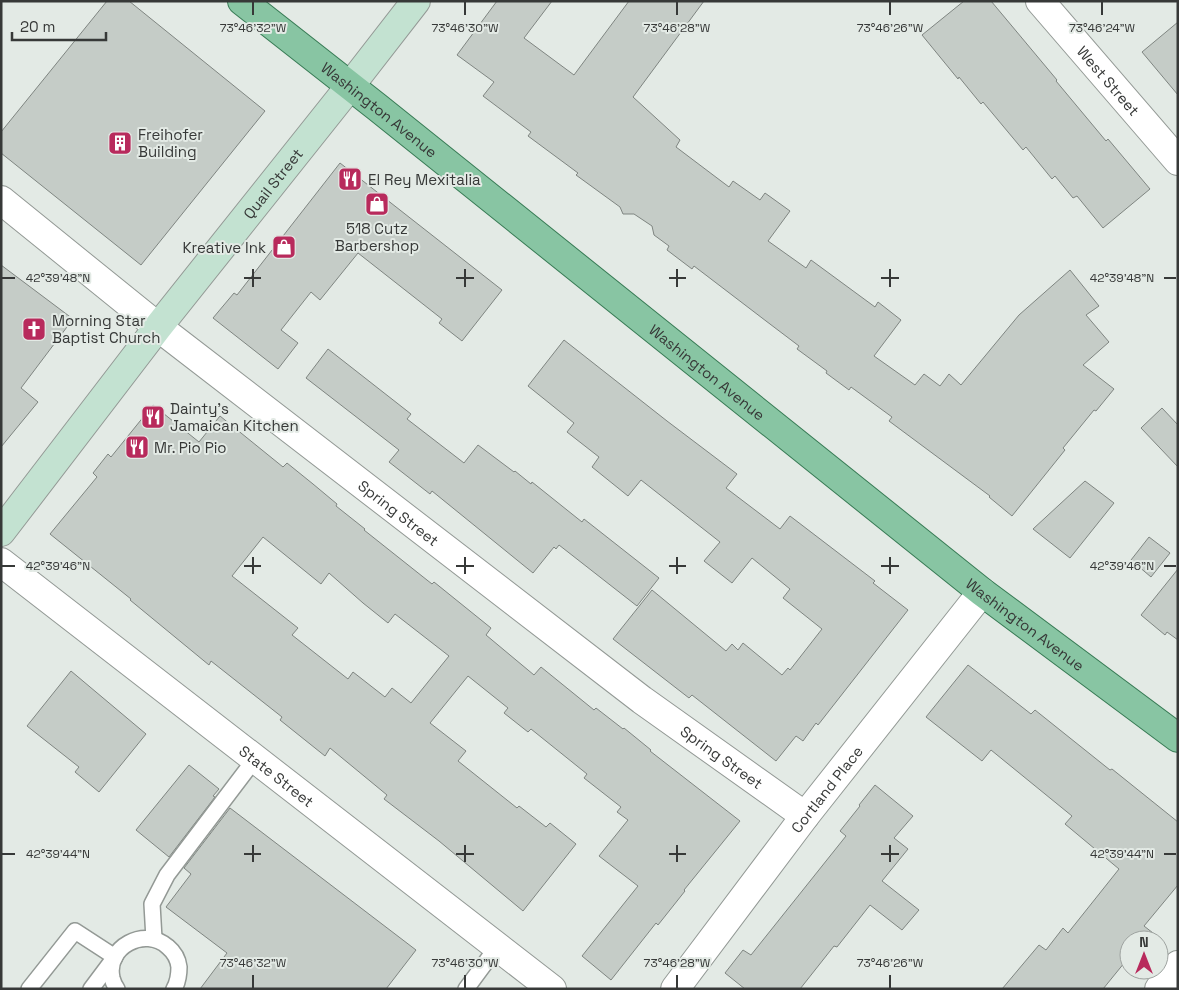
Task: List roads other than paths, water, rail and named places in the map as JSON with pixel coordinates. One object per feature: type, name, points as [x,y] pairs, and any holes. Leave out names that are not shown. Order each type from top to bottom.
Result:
[{"type":"main road","name":"Washington Avenue","points":[[242,1],[982,592],[1178,738]]},
{"type":"street","name":"Quail Street","points":[[1,532],[158,327],[416,1]]},
{"type":"street","name":"West Street","points":[[1040,1],[1178,161]]},
{"type":"street","name":"Spring Street","points":[[1,200],[158,327],[642,700],[805,816]]},
{"type":"street","name":"State Street","points":[[1,562],[552,989]]},
{"type":"street","name":"Cortland Place","points":[[676,989],[805,816],[982,592]]},
{"type":"street","points":[[1159,989],[1178,965]]},
{"type":"lane","points":[[154,939],[152,904],[167,876],[255,759]]},
{"type":"lane","points":[[28,989],[74,931],[115,957]]},
{"type":"lane","points":[[91,989],[121,948],[131,941],[142,938],[154,939],[164,943],[173,951],[178,962],[179,973],[177,985],[174,989]]},
{"type":"lane","points":[[466,989],[498,947]]},
{"type":"lane","points":[[115,957],[112,978],[116,989]]},
{"type":"place","name":"Freihofer Building","points":[[120,143]]},
{"type":"place","name":"El Rey Mexitalia","points":[[350,179]]},
{"type":"place","name":"518 Cutz Barbershop","points":[[377,204]]},
{"type":"place","name":"Kreative Ink","points":[[284,247]]},
{"type":"place","name":"Morning Star Baptist Church","points":[[34,329]]},
{"type":"place","name":"Dainty's Jamaican Kitchen","points":[[153,417]]},
{"type":"place","name":"Mr. Pio Pio","points":[[137,447]]}]
